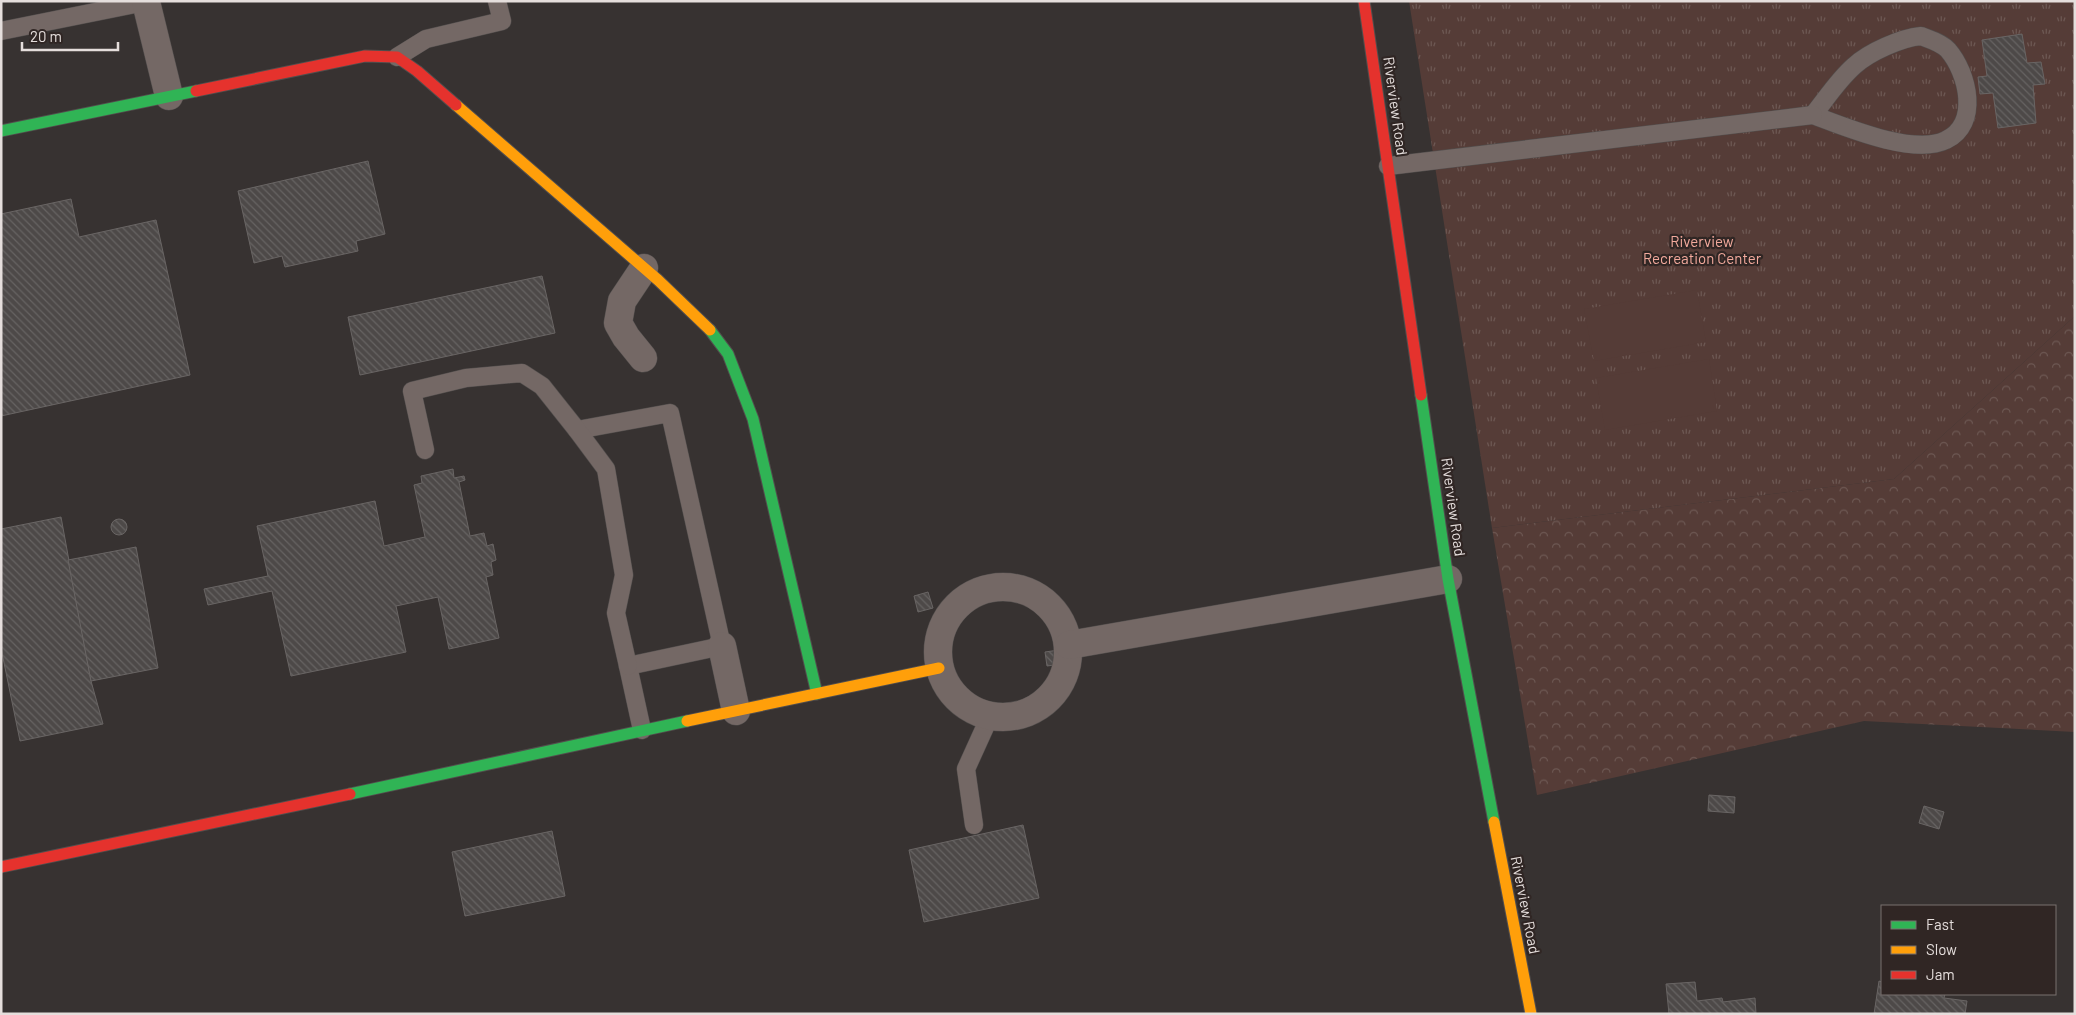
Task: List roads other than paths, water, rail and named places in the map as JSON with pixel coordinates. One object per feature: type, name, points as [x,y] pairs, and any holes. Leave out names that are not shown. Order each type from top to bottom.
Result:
[{"type":"street","name":"Riverview Road","points":[[1364,1],[1448,578],[1531,1014]]},
{"type":"street","points":[[148,2],[169,96]]},
{"type":"street","points":[[1,131],[365,56],[397,57],[417,71],[495,137],[644,268],[707,327],[728,354],[752,419],[817,694]]},
{"type":"street","points":[[643,358],[626,337],[618,322],[622,301],[644,268]]},
{"type":"street","points":[[1069,645],[1448,578]]},
{"type":"street","points":[[1000,586],[1024,589],[1042,598],[1058,616],[1069,645],[1067,668],[1058,689],[1046,702],[1022,715],[1000,718],[978,713],[955,697],[939,668],[937,652],[941,630],[952,610],[962,600],[980,590],[1000,586]]},
{"type":"street","points":[[722,646],[736,711]]},
{"type":"street","points":[[1,867],[199,827],[642,730],[939,668]]},
{"type":"lane","points":[[397,57],[426,39],[502,21],[497,1]]},
{"type":"lane","points":[[1,31],[148,2]]},
{"type":"lane","points":[[1388,166],[1813,115],[1867,136],[1922,144],[1946,140],[1962,129],[1969,105],[1965,82],[1956,61],[1947,48],[1921,36],[1907,37],[1886,46],[1854,66],[1813,115]]},
{"type":"lane","points":[[425,450],[412,391],[466,378],[522,373],[542,386],[577,430],[606,470],[624,576],[616,613],[642,730]]},
{"type":"lane","points":[[577,430],[670,413],[722,646],[628,666]]},
{"type":"lane","points":[[974,825],[966,770],[990,716]]},
{"type":"park label","name":"Riverview Recreation Center","points":[[1702,250]]}]
